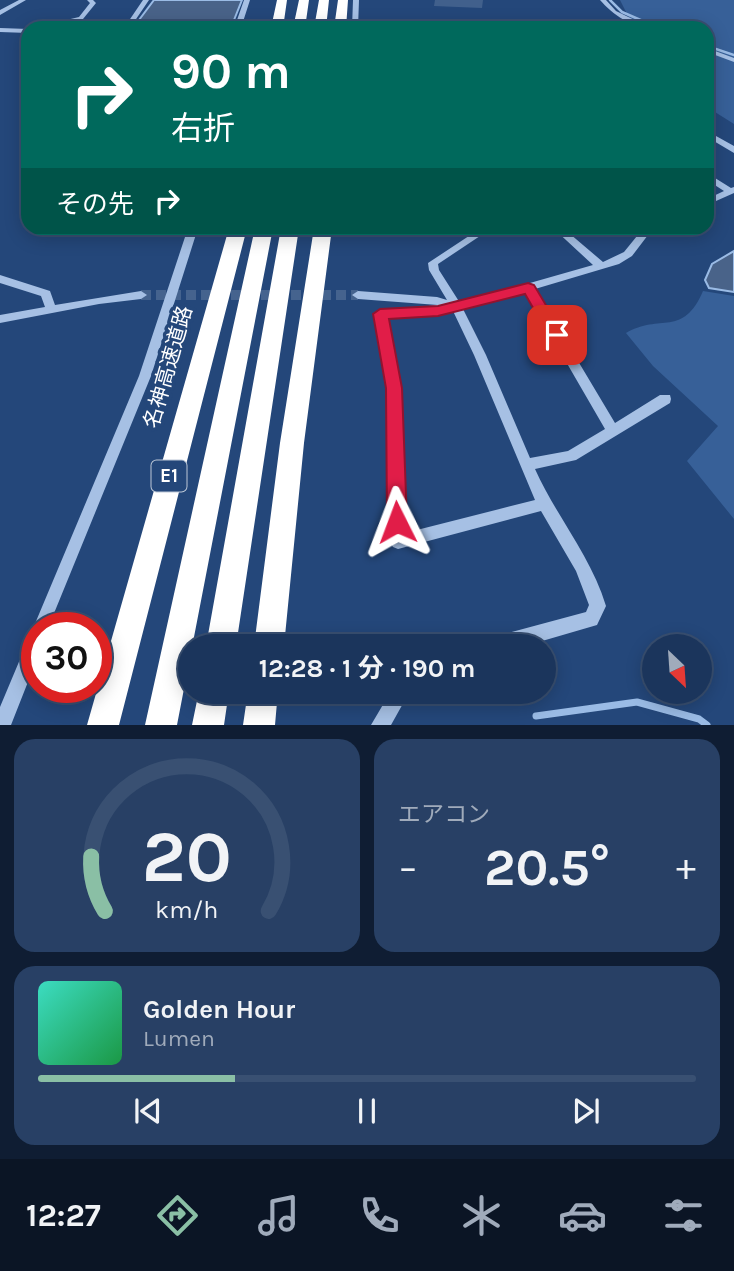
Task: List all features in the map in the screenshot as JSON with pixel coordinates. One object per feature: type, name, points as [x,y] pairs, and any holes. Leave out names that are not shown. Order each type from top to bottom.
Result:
[{"type":"highway","points":[[278,21],[282,0]]},
{"type":"highway","points":[[300,21],[304,0]]},
{"type":"highway","points":[[321,21],[324,0]]},
{"type":"highway","points":[[341,21],[343,0]]},
{"type":"highway","name":"名神高速道路","points":[[103,725],[236,235]]},
{"type":"highway","name":"E1","points":[[161,725],[263,235]]},
{"type":"highway","points":[[223,634],[289,235]]},
{"type":"highway","points":[[270,634],[292,443],[322,235]]},
{"type":"highway","points":[[208,725],[212,704]]},
{"type":"highway","points":[[259,725],[261,704]]},
{"type":"street","points":[[2,11],[23,0]]},
{"type":"street","points":[[68,21],[81,18],[93,3],[90,0]]},
{"type":"street","points":[[132,21],[146,0]]},
{"type":"street","points":[[240,21],[247,0]]},
{"type":"street","points":[[355,21],[356,0]]},
{"type":"street","points":[[603,0],[614,12],[633,21]]},
{"type":"street","points":[[0,30],[21,31]]},
{"type":"street","points":[[714,53],[734,60]]},
{"type":"street","points":[[714,138],[734,150]]},
{"type":"street","points":[[714,180],[732,191]]},
{"type":"street","points":[[714,199],[732,191]]},
{"type":"street","points":[[47,612],[145,376],[191,235]]},
{"type":"street","points":[[477,235],[433,263],[434,270],[458,307],[544,504],[593,583],[598,606],[591,619],[537,634]]},
{"type":"street","points":[[566,235],[599,264]]},
{"type":"street","points":[[544,504],[398,542],[394,388],[380,314],[458,307],[528,288],[599,264],[615,262],[628,254],[643,235]]},
{"type":"street","points":[[0,279],[46,294],[51,309]]},
{"type":"street","points":[[528,288],[613,431]]},
{"type":"street","points":[[0,318],[141,295]]},
{"type":"street","points":[[358,295],[437,301],[458,307]]},
{"type":"street","points":[[527,464],[572,456],[665,399]]},
{"type":"street","points":[[2,725],[21,677]]},
{"type":"street","points":[[380,725],[393,704]]},
{"type":"shaded area","points":[[154,0],[242,0],[234,20],[230,21],[138,21]]},
{"type":"shaded area","points":[[620,0],[734,0],[734,124],[714,111],[714,21],[630,21]]},
{"type":"shaded area","points":[[734,251],[734,292],[709,288],[705,280],[712,264]]},
{"type":"shaded area","points":[[703,291],[734,296],[734,519],[687,461],[718,426],[653,366],[626,333],[638,327],[679,320],[687,315]]},
{"type":"waterway","points":[[610,0],[622,12],[643,21]]},
{"type":"waterway","points":[[714,48],[734,55]]},
{"type":"waterway","points":[[536,716],[637,702],[699,719],[707,725]]},
{"type":"tunnel","points":[[141,295],[358,295]]},
{"type":"route","points":[[397,522],[394,388],[380,314],[438,311],[528,288],[557,335]]}]
